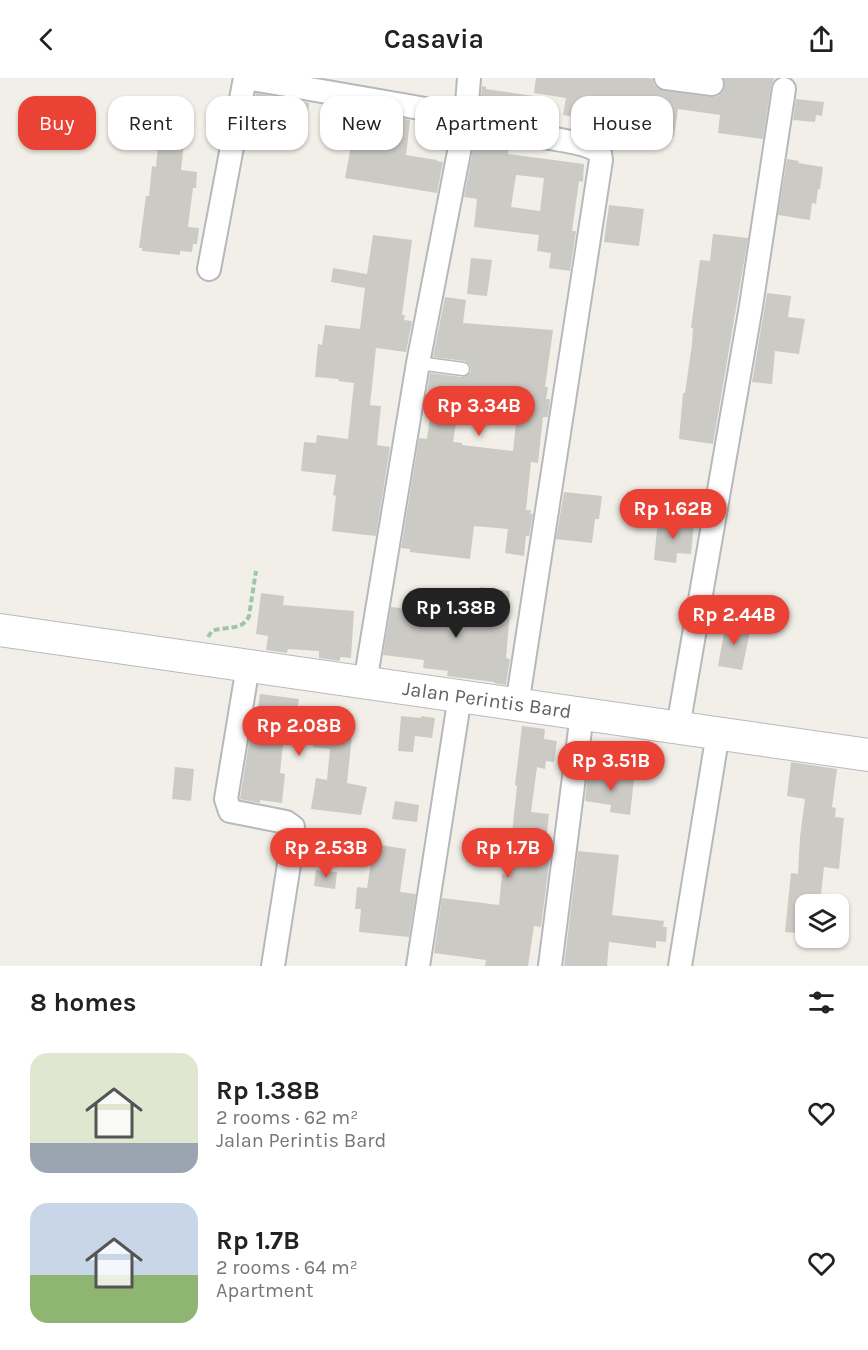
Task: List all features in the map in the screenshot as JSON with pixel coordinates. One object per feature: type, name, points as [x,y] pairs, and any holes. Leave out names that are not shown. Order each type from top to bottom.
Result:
[{"type":"street","points":[[209,269],[246,78],[415,112]]},
{"type":"street","points":[[467,96],[469,78]]},
{"type":"street","points":[[666,78],[711,84]]},
{"type":"street","points":[[678,728],[751,306],[784,89]]},
{"type":"street","points":[[517,705],[601,160],[600,153],[591,147],[559,140]]},
{"type":"street","points":[[365,683],[418,363],[460,150]]},
{"type":"street","name":"Jalan Perintis Bard","points":[[0,630],[868,755]]},
{"type":"street","points":[[248,666],[225,799],[230,811],[286,822],[293,827],[273,966]]},
{"type":"street","points":[[418,966],[460,696]]},
{"type":"street","points":[[550,966],[582,714]]},
{"type":"street","points":[[680,966],[718,733]]},
{"type":"lane","points":[[418,363],[463,369]]},
{"type":"path","points":[[197,659],[212,631],[246,623],[255,571]]},
{"type":"building","points":[[536,78],[648,78],[653,79],[657,88],[664,91],[710,97],[718,96],[723,92],[724,78],[774,78],[763,139],[718,133],[720,115],[678,109],[673,137],[673,96],[571,96],[571,116],[563,115],[566,98],[534,93]]},
{"type":"building","points":[[482,86],[486,89],[534,96],[481,96]]},
{"type":"building","points":[[256,93],[272,96],[255,96]]},
{"type":"building","points":[[796,99],[824,102],[822,116],[816,115],[815,122],[793,120]]},
{"type":"building","points":[[403,119],[410,120],[406,155],[443,162],[437,193],[345,178],[350,150],[403,150]]},
{"type":"building","points":[[158,150],[183,150],[181,170],[197,172],[188,227],[199,228],[197,244],[193,244],[192,252],[180,251],[180,255],[142,251],[142,248],[139,248],[152,166],[156,167]]},
{"type":"building","points":[[473,150],[509,150],[508,154],[584,164],[583,182],[579,181],[572,231],[576,231],[570,271],[549,268],[551,253],[537,251],[539,235],[474,227],[477,199],[464,197]],"holes":[[[516,175],[544,178],[540,211],[511,207]]]},
{"type":"building","points":[[787,159],[823,167],[820,189],[818,189],[816,204],[812,203],[810,220],[778,215]]},
{"type":"building","points":[[609,205],[644,209],[639,246],[604,242]]},
{"type":"building","points":[[713,234],[748,238],[713,444],[679,439],[683,393],[685,393],[692,344],[693,328],[691,328],[700,260],[710,261]]},
{"type":"building","points":[[373,235],[412,240],[402,315],[405,315],[404,320],[412,321],[406,352],[376,348],[370,405],[381,406],[377,445],[390,447],[376,536],[332,531],[336,475],[301,471],[304,442],[316,443],[317,435],[348,439],[354,383],[315,377],[318,344],[322,345],[325,325],[360,329],[365,288],[331,282],[333,268],[367,274]]},
{"type":"building","points":[[471,258],[492,260],[487,296],[467,294]]},
{"type":"building","points":[[767,293],[791,296],[788,317],[805,319],[799,354],[775,351],[772,384],[752,382]]},
{"type":"building","points":[[445,297],[466,300],[463,323],[553,330],[545,387],[548,387],[546,399],[550,399],[548,417],[543,417],[538,463],[531,462],[526,510],[531,510],[530,514],[533,514],[529,536],[526,536],[524,556],[505,553],[508,529],[474,526],[470,559],[410,552],[410,549],[401,548],[419,438],[427,439],[433,394],[427,393],[430,373],[462,377],[471,371],[470,365],[465,361],[433,357]],"holes":[[[457,386],[508,391],[506,413],[517,414],[513,451],[453,442],[457,417],[452,417]]]},
{"type":"building","points":[[564,492],[602,496],[599,519],[595,519],[592,543],[556,539]]},
{"type":"building","points":[[658,520],[694,524],[691,554],[677,553],[676,563],[654,560]]},
{"type":"building","points":[[480,587],[510,591],[506,658],[510,659],[506,685],[447,676],[448,671],[423,668],[424,660],[383,655],[391,607],[432,612],[431,618],[475,623]]},
{"type":"building","points":[[261,593],[284,596],[283,605],[354,611],[351,658],[340,657],[340,661],[319,658],[319,651],[288,649],[287,653],[266,650],[268,636],[256,634]]},
{"type":"building","points":[[726,622],[751,626],[742,670],[718,666]]},
{"type":"building","points":[[260,694],[299,699],[296,718],[353,725],[347,783],[367,787],[361,815],[311,809],[316,778],[327,780],[330,749],[313,747],[314,739],[284,735],[280,773],[285,774],[282,803],[260,800],[260,803],[240,799],[253,717],[257,717]]},
{"type":"building","points":[[401,716],[435,718],[432,738],[415,736],[413,752],[398,751]]},
{"type":"building","points":[[522,726],[545,729],[544,739],[557,741],[554,762],[546,761],[545,769],[537,767],[531,812],[549,814],[546,841],[550,841],[551,848],[541,927],[534,926],[528,966],[485,966],[486,960],[434,953],[442,898],[499,905],[502,874],[509,875],[517,786],[515,785]]},
{"type":"building","points":[[791,762],[837,769],[832,807],[836,808],[835,817],[844,818],[839,869],[824,867],[821,894],[795,894],[795,933],[785,932],[791,873],[798,874],[805,799],[787,796]]},
{"type":"building","points":[[175,767],[194,769],[191,801],[172,799]]},
{"type":"building","points":[[588,774],[634,779],[630,815],[610,812],[611,805],[585,801]]},
{"type":"building","points":[[395,801],[419,805],[417,822],[392,819]]},
{"type":"building","points":[[374,844],[406,849],[400,892],[416,894],[409,937],[359,932],[361,909],[355,909],[357,887],[367,888]]},
{"type":"building","points":[[578,851],[619,855],[612,915],[664,921],[663,927],[667,927],[666,942],[656,941],[656,948],[609,942],[607,966],[564,966]]},
{"type":"building","points":[[316,870],[337,872],[335,889],[314,886]]}]
